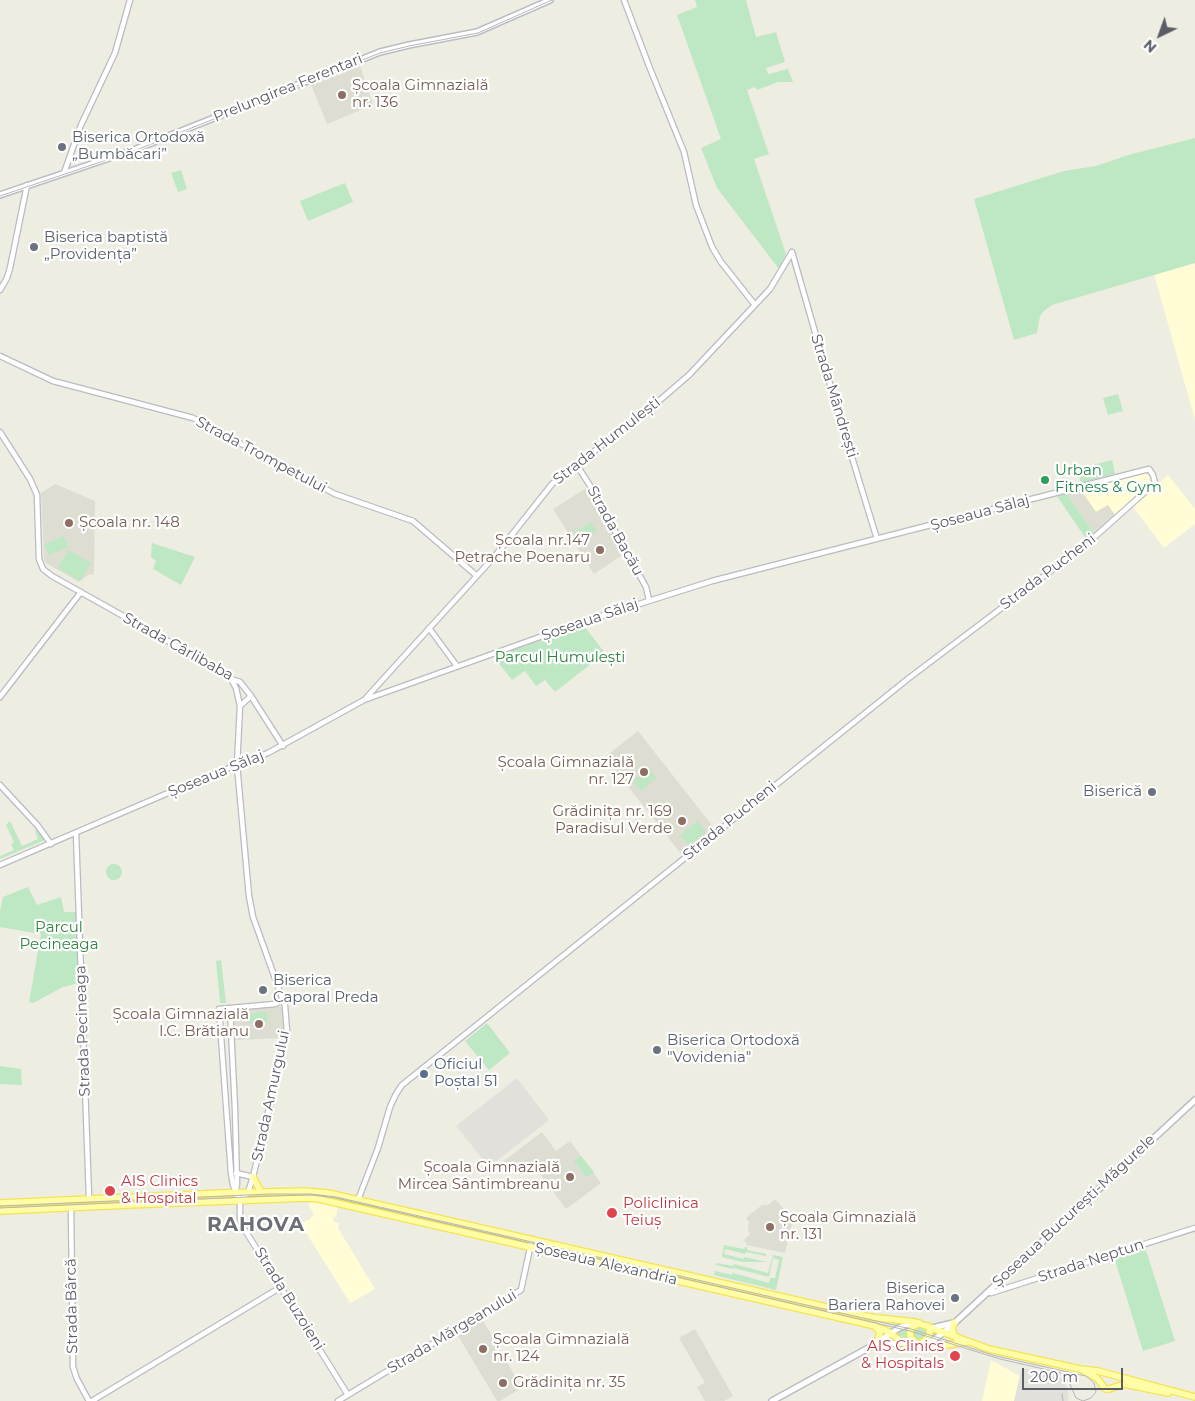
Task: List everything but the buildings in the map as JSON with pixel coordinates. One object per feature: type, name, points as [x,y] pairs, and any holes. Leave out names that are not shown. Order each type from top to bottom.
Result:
[{"type":"main road","name":"Prelungirea Ferentari","points":[[0,195],[136,149],[380,52],[477,32],[550,0]]},
{"type":"main road","name":"Șoseaua București-Măgurele","points":[[921,1344],[944,1333],[1195,1100]]},
{"type":"main road","points":[[254,1177],[262,1192]]},
{"type":"main road","name":"Șoseaua Alexandria","points":[[0,1203],[236,1191],[311,1191],[532,1239],[870,1317],[917,1323],[967,1342],[1007,1353],[1111,1375],[1195,1397]]},
{"type":"main road","name":"Șoseaua Alexandria","points":[[0,1211],[319,1198],[875,1326],[904,1343],[948,1346],[967,1342]]},
{"type":"main road","points":[[772,1401],[872,1346],[890,1334],[917,1323]]},
{"type":"main road","points":[[917,1323],[912,1327],[910,1333],[911,1338],[921,1344],[928,1338],[930,1327],[954,1323],[952,1330],[956,1338]]},
{"type":"main road","points":[[875,1326],[880,1333],[877,1342]]},
{"type":"main road","points":[[872,1346],[904,1343]]},
{"type":"main road","name":"Șoseaua Alexandria","points":[[1080,1369],[1092,1375],[1105,1389],[1124,1384],[1165,1393],[1175,1393]]},
{"type":"main road","points":[[1101,1384],[1104,1377],[1111,1375],[1115,1384],[1112,1388]]},
{"type":"street","points":[[64,173],[67,160],[84,118],[115,53],[130,0]]},
{"type":"street","points":[[624,0],[684,152],[698,213],[714,252],[756,304]]},
{"type":"street","points":[[0,290],[10,268],[27,185]]},
{"type":"street","name":"Strada Humulești","points":[[364,700],[495,556],[552,484],[678,385],[775,283],[792,252]]},
{"type":"street","name":"Strada Mândrești","points":[[792,252],[830,387],[877,539]]},
{"type":"street","name":"Strada Trompetului","points":[[0,356],[53,381],[193,418],[335,494],[412,520],[477,576]]},
{"type":"street","name":"Strada Cârlibaba","points":[[0,432],[33,485],[37,495],[39,562],[43,570],[223,672],[231,679],[240,682],[251,696],[282,746]]},
{"type":"street","name":"Strada Bacău","points":[[576,464],[646,587],[649,600]]},
{"type":"street","name":"Șoseaua Sălaj","points":[[0,865],[197,780],[282,746],[364,700],[649,600],[731,576],[1149,469],[1155,483]]},
{"type":"street","name":"Strada Pucheni","points":[[358,1200],[378,1148],[390,1107],[402,1085],[909,678],[1085,545],[1134,504],[1155,483]]},
{"type":"street","points":[[0,697],[81,592]]},
{"type":"street","points":[[429,628],[457,666]]},
{"type":"street","name":"Strada Amurgului","points":[[231,679],[236,688],[240,706],[237,765],[250,902],[286,1014],[286,1040],[254,1177],[248,1192],[240,1201]]},
{"type":"street","points":[[382,680],[382,687],[390,691]]},
{"type":"street","points":[[240,706],[251,696]]},
{"type":"street","points":[[0,785],[38,826],[51,844]]},
{"type":"street","name":"Strada Pecineaga","points":[[76,833],[89,1198]]},
{"type":"street","points":[[236,1191],[233,1184],[229,1148],[219,1009],[275,1004],[282,1000]]},
{"type":"street","points":[[230,1008],[236,1191]]},
{"type":"street","points":[[224,1071],[233,1070]]},
{"type":"street","points":[[227,1116],[235,1115]]},
{"type":"street","points":[[229,1148],[236,1148]]},
{"type":"street","points":[[236,1174],[254,1177]]},
{"type":"street","name":"Strada Buzoieni","points":[[236,1191],[240,1201],[242,1224],[348,1395]]},
{"type":"street","name":"Strada Bârcă","points":[[71,1207],[73,1367],[77,1380],[90,1401]]},
{"type":"street","name":"Strada Neptun","points":[[986,1292],[991,1293],[1195,1228]]},
{"type":"street","name":"Strada Mărgeanului","points":[[338,1401],[521,1290],[532,1239]]},
{"type":"street","points":[[90,1401],[281,1287]]},
{"type":"shaded area","name":"Școala Gimnazială nr. 136","points":[[360,66],[373,105],[327,124],[311,85]]},
{"type":"shaded area","points":[[1195,263],[1195,420],[1154,274]]},
{"type":"shaded area","points":[[1145,473],[1149,476],[1150,483],[1155,487],[1168,475],[1195,509],[1195,524],[1164,548],[1130,503],[1115,515],[1108,505],[1096,512],[1080,489]]},
{"type":"shaded area","name":"Școala nr. 148","points":[[55,484],[95,501],[94,574],[88,575],[79,582],[44,560],[41,493]]},
{"type":"shaded area","points":[[588,487],[624,554],[594,574],[553,509]]},
{"type":"shaded area","points":[[1080,489],[1096,512],[1108,505],[1115,515],[1095,534],[1066,493]]},
{"type":"shaded area","points":[[638,731],[714,828],[681,854],[605,757]]},
{"type":"shaded area","name":"Școala Gimnazială I.C. Brătianu","points":[[281,1006],[283,1009],[284,1038],[235,1040],[234,1010]]},
{"type":"shaded area","points":[[517,1078],[549,1120],[489,1167],[456,1126]]},
{"type":"shaded area","name":"Școala Gimnazială Mircea Sântimbreanu","points":[[542,1132],[556,1151],[570,1141],[601,1183],[566,1209],[535,1167],[527,1172],[497,1166]]},
{"type":"shaded area","name":"Școala Gimnazială nr. 131","points":[[775,1199],[793,1219],[785,1253],[747,1245],[744,1240],[750,1234],[748,1230],[749,1222],[746,1218],[762,1205],[768,1205]]},
{"type":"shaded area","points":[[309,1203],[338,1206],[336,1217],[333,1217],[334,1222],[339,1223],[338,1228],[375,1289],[350,1303],[300,1223],[311,1219],[314,1215],[309,1206]]},
{"type":"shaded area","name":"Școala Gimnazială nr. 124","points":[[482,1319],[522,1388],[500,1401],[497,1401],[457,1334]]},
{"type":"shaded area","points":[[695,1329],[733,1396],[724,1401],[705,1401],[697,1387],[705,1383],[679,1338]]},
{"type":"shaded area","points":[[991,1360],[1020,1376],[1014,1401],[982,1401]]},
{"type":"shaded area","points":[[1022,1368],[1063,1378],[1069,1395],[1068,1401],[1014,1401]]},
{"type":"green space","points":[[695,0],[746,0],[756,37],[776,32],[785,62],[766,68],[768,74],[788,69],[793,82],[778,82],[757,90],[755,87],[747,90],[769,154],[754,159],[786,254],[779,269],[717,188],[701,148],[721,139],[677,15],[697,7]]},
{"type":"green space","points":[[1195,138],[1195,263],[1052,305],[1040,316],[1037,333],[1014,340],[974,199],[1064,171],[1096,166],[1128,155]]},
{"type":"green space","points":[[181,170],[187,189],[178,192],[171,173]]},
{"type":"green space","points":[[345,183],[353,202],[308,221],[300,201]]},
{"type":"green space","points":[[1118,394],[1123,411],[1108,415],[1103,398]]},
{"type":"green space","points":[[1112,460],[1115,474],[1081,483],[1077,469]]},
{"type":"green space","points":[[1066,493],[1095,534],[1087,540],[1056,495]]},
{"type":"green space","points":[[590,522],[597,531],[579,543],[573,534]]},
{"type":"green space","points":[[64,536],[68,547],[49,555],[44,545]]},
{"type":"green space","points":[[152,543],[195,557],[181,585],[153,569],[156,561],[151,557]]},
{"type":"green space","points":[[68,550],[91,563],[80,581],[58,568]]},
{"type":"green space","name":"Parcul Humulești","points":[[584,626],[605,653],[555,692],[545,680],[536,686],[525,671],[512,680],[493,656]]},
{"type":"green space","points":[[649,768],[656,778],[641,791],[633,781]]},
{"type":"green space","points":[[10,821],[22,846],[38,839],[35,831],[38,828],[45,840],[0,859],[0,856],[14,850],[11,844],[14,842],[6,825]]},
{"type":"green space","points":[[698,821],[706,832],[689,846],[680,835]]},
{"type":"green space","points":[[111,864],[117,864],[122,869],[120,878],[111,880],[106,875],[106,869]]},
{"type":"green space","name":"Parcul Pecineaga","points":[[28,887],[37,905],[61,897],[64,912],[77,912],[79,983],[63,987],[33,1003],[29,1002],[41,934],[0,927],[0,911],[3,897]]},
{"type":"green space","points":[[221,960],[226,1003],[220,1003],[216,961]]},
{"type":"green space","points":[[267,1012],[268,1022],[248,1023],[247,1014]]},
{"type":"green space","points":[[487,1023],[510,1053],[489,1070],[465,1041]]},
{"type":"green space","points":[[0,1066],[21,1069],[22,1085],[0,1084]]},
{"type":"green space","points":[[581,1156],[594,1172],[586,1177],[574,1161]]},
{"type":"green space","points":[[724,1245],[744,1249],[747,1247],[747,1250],[766,1254],[766,1256],[746,1252],[745,1254],[725,1249],[724,1254],[767,1262],[743,1262],[722,1257]]},
{"type":"green space","points":[[1145,1247],[1175,1341],[1143,1351],[1114,1257]]},
{"type":"green space","points":[[773,1255],[783,1257],[776,1290],[714,1275],[715,1271],[732,1275],[733,1273],[769,1283],[770,1278],[775,1278],[779,1260],[773,1258],[769,1277],[716,1265],[716,1263],[733,1266],[734,1264],[768,1273]]},
{"type":"green space","points":[[896,1320],[944,1333],[938,1338],[929,1335],[929,1337],[936,1339],[930,1343],[877,1342],[890,1334],[887,1331],[892,1327],[910,1331],[910,1329],[893,1325]]},
{"type":"tram line","points":[[0,196],[136,150],[380,53],[478,33],[552,0]]},
{"type":"tram line","points":[[0,1206],[270,1194],[311,1194],[336,1197],[911,1329],[996,1356],[1086,1376],[1094,1383],[1096,1392],[1091,1398],[1083,1401],[1076,1398],[1068,1380],[1061,1373],[1000,1359],[910,1331],[336,1198],[311,1195],[270,1196],[0,1208]]},
{"type":"tram line","points":[[1062,1394],[1063,1401]]},
{"type":"place","name":"Școala Gimnazială nr. 136","points":[[342,95]]},
{"type":"place","name":"Biserica Ortodoxă „Bumbăcari”","points":[[62,147]]},
{"type":"place","name":"Biserica baptistă „Providența”","points":[[34,247]]},
{"type":"place","name":"Urban Fitness & Gym","points":[[1045,480]]},
{"type":"place","name":"Școala nr. 148","points":[[69,523]]},
{"type":"place","name":"Școala nr.147 Petrache Poenaru","points":[[600,550]]},
{"type":"place","name":"Școala Gimnazială nr. 127","points":[[644,772]]},
{"type":"place","name":"Biserică","points":[[1152,792]]},
{"type":"place","name":"Grădinița nr. 169 Paradisul Verde","points":[[682,821]]},
{"type":"place","name":"Biserica Caporal Preda","points":[[263,990]]},
{"type":"place","name":"Școala Gimnazială I.C. Brătianu","points":[[259,1024]]},
{"type":"place","name":"Biserica Ortodoxă \"Vovidenia\"","points":[[657,1050]]},
{"type":"place","name":"Oficiul Poștal 51","points":[[424,1074]]},
{"type":"place","name":"Școala Gimnazială Mircea Sântimbreanu","points":[[570,1177]]},
{"type":"place","name":"AIS Clinics & Hospital","points":[[110,1191]]},
{"type":"place","name":"Policlinica Teiuș","points":[[612,1213]]},
{"type":"place","name":"Școala Gimnazială nr. 131","points":[[770,1227]]},
{"type":"place","name":"Biserica Bariera Rahovei","points":[[955,1298]]},
{"type":"place","name":"Școala Gimnazială nr. 124","points":[[483,1349]]},
{"type":"place","name":"AIS Clinics & Hospitals","points":[[955,1356]]},
{"type":"place","name":"Grădinița nr. 35","points":[[503,1383]]},
{"type":"district","name":"RAHOVA","points":[[256,1225]]}]
